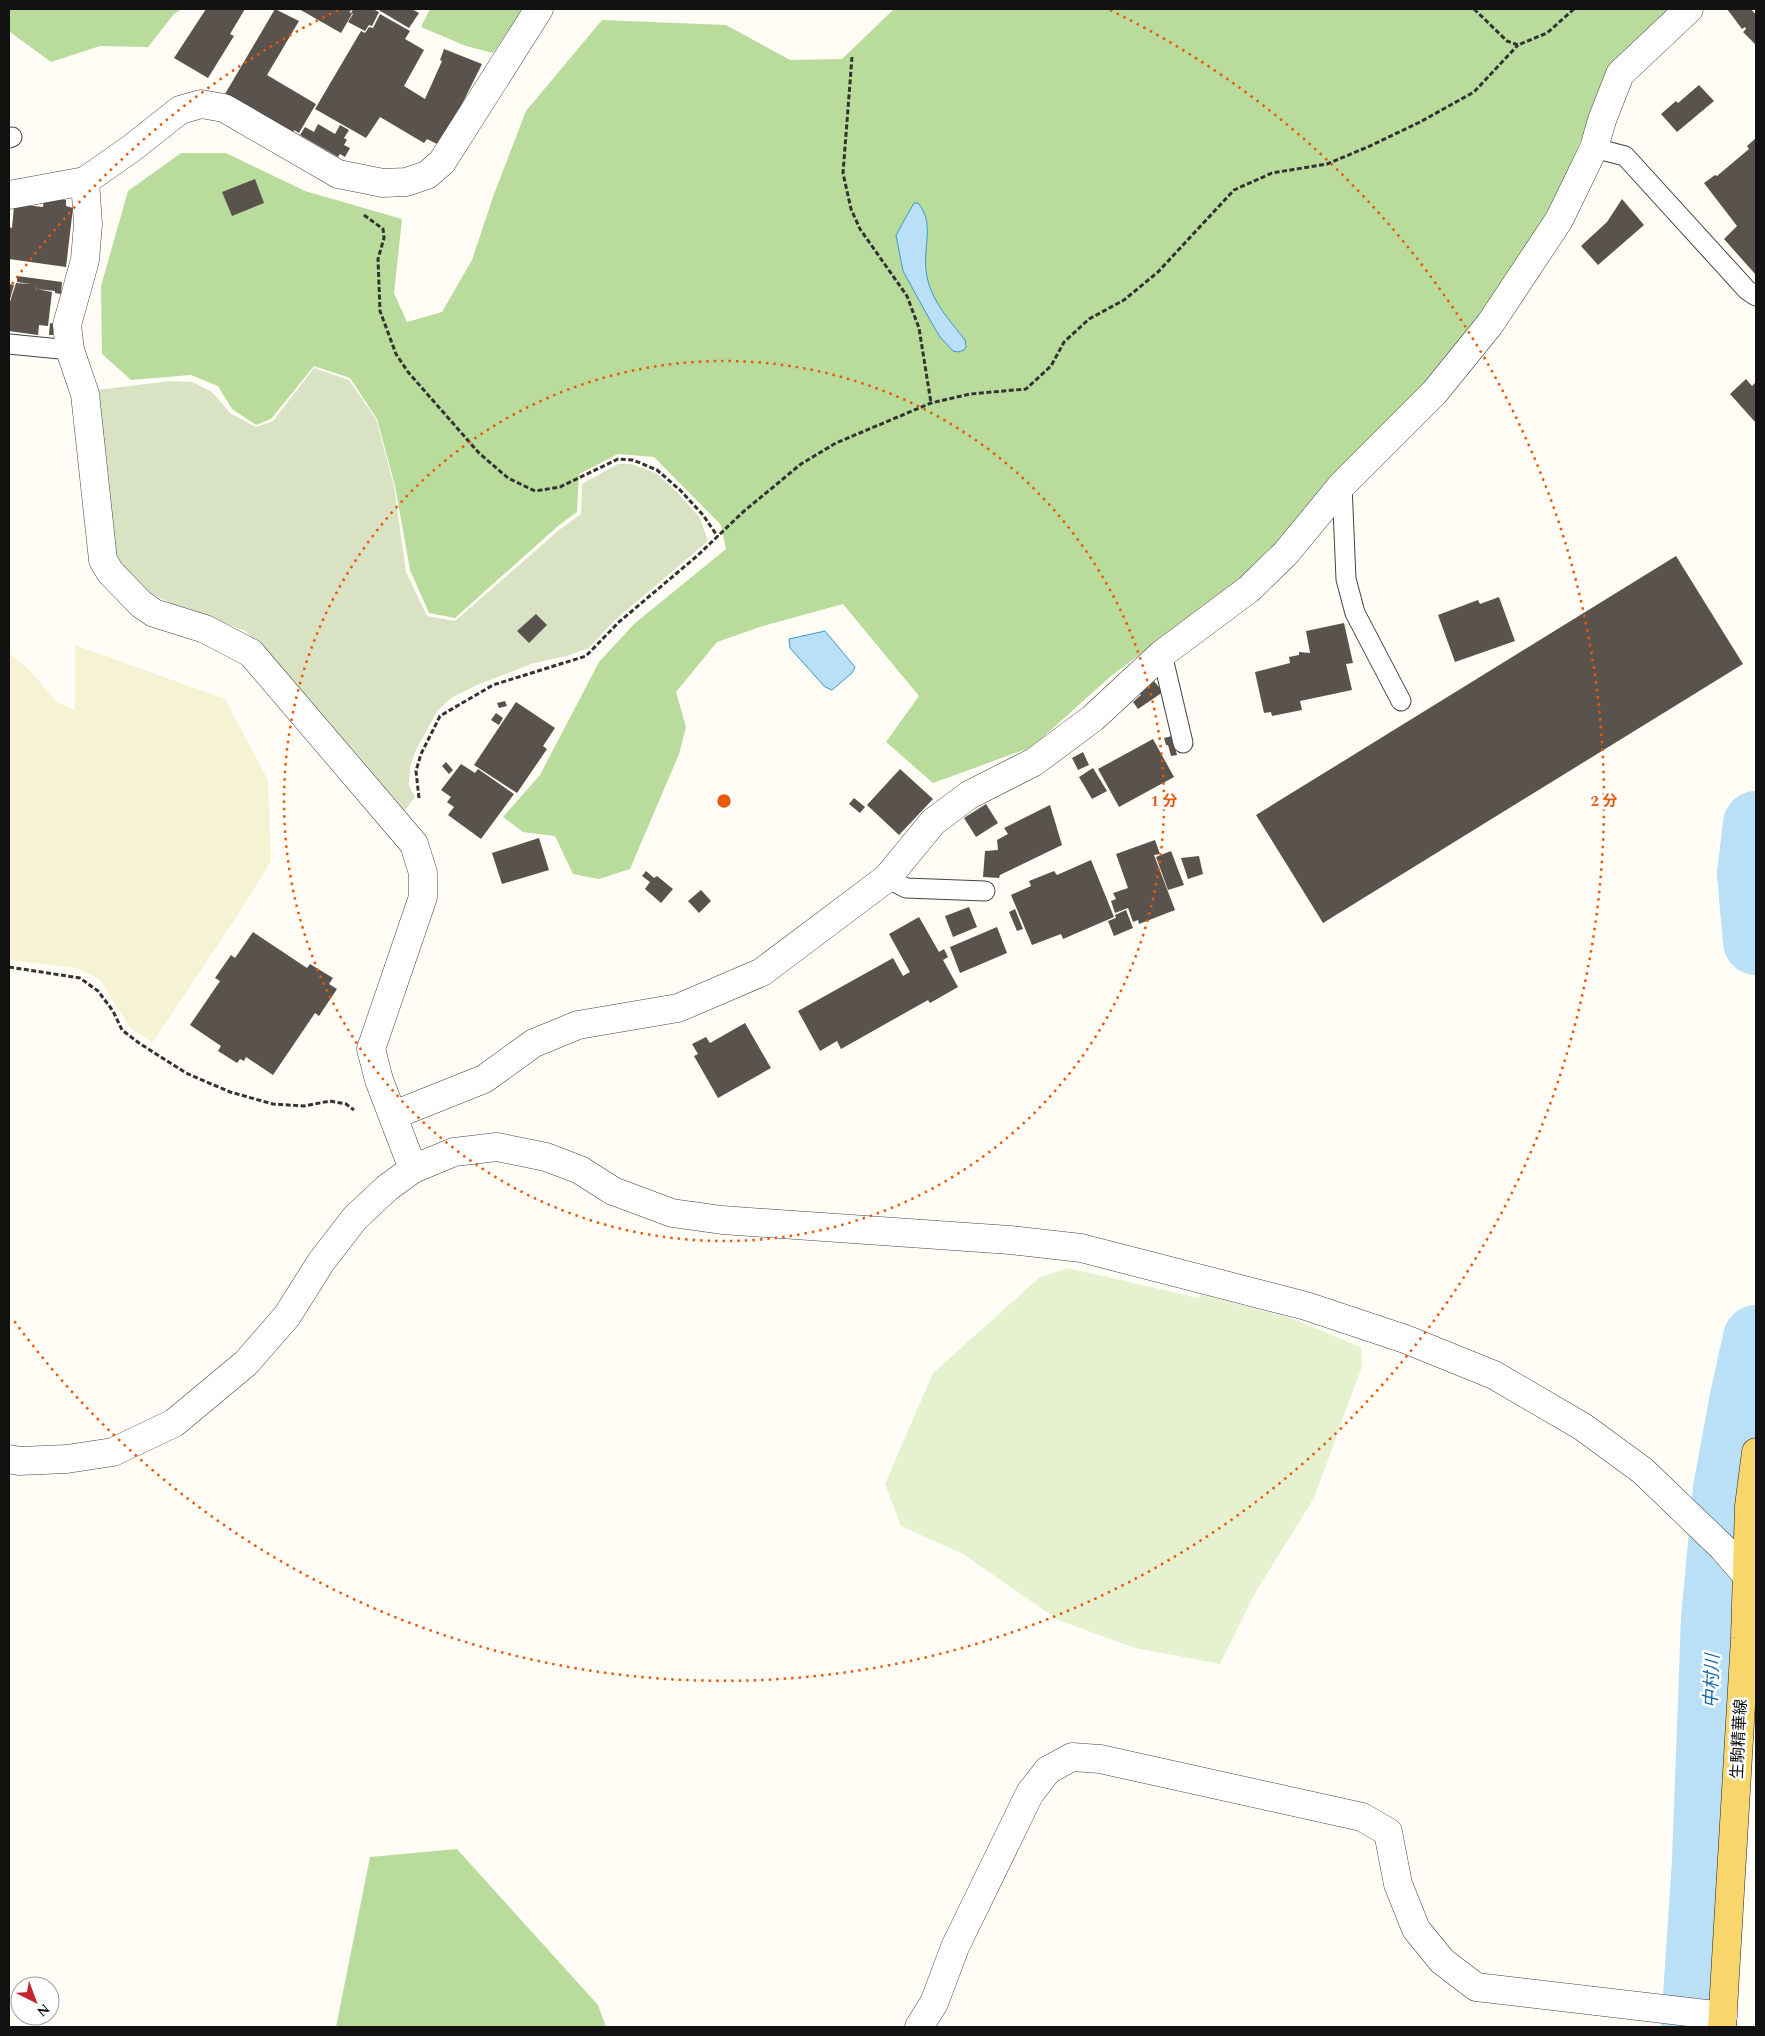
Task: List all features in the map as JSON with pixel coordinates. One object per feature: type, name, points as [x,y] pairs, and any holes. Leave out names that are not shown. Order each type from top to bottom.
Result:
[{"type":"main road","name":"生駒精華線","points":[[1722,2021],[1745,1648],[1751,1580],[1749,1506],[1756,1452]]},
{"type":"street","points":[[9,195],[85,181],[132,148],[180,110],[201,104],[224,108],[338,174],[383,183],[406,182],[427,175],[442,162],[538,9]]},
{"type":"street","points":[[394,1115],[484,1079],[534,1043],[578,1025],[678,1008],[762,972],[887,878],[933,822],[969,795],[1034,762],[1093,718],[1162,654],[1249,589],[1286,552],[1342,485],[1434,394],[1490,324],[1559,220],[1594,148],[1602,120],[1620,74],[1689,9]]},
{"type":"street","points":[[85,181],[88,224],[85,260],[67,325],[70,350],[85,394],[103,560],[110,572],[141,604],[154,613],[205,629],[251,653],[414,844],[423,872],[423,897],[371,1049],[379,1080],[414,1170]]},
{"type":"street","points":[[9,1459],[19,1461],[67,1460],[113,1452],[174,1423],[246,1363],[287,1316],[322,1262],[355,1218],[387,1188],[414,1170],[454,1152],[496,1147],[546,1157],[580,1170],[613,1191],[672,1213],[722,1220],[1010,1240],[1081,1248],[1306,1306],[1405,1339],[1494,1375],[1582,1427],[1643,1471],[1723,1548],[1751,1580]]},
{"type":"street","points":[[919,2027],[934,2003],[955,1947],[1030,1793],[1048,1770],[1072,1758],[1100,1758],[1362,1817],[1388,1832],[1398,1884],[1416,1929],[1442,1960],[1476,1987],[1722,2021]]},
{"type":"lane","points":[[1594,148],[1625,156],[1747,290],[1756,296]]},
{"type":"lane","points":[[9,344],[70,350]]},
{"type":"lane","points":[[1342,485],[1346,579],[1355,613],[1400,701]]},
{"type":"lane","points":[[1162,654],[1184,743]]},
{"type":"lane","points":[[887,878],[906,888],[985,890]]},
{"type":"path","points":[[1474,9],[1507,41],[1518,45]]},
{"type":"path","points":[[414,844],[420,794],[416,771],[421,754],[440,716],[492,684],[586,656],[619,622],[718,537],[743,512],[801,464],[836,443],[931,403],[970,394],[1026,389],[1052,366],[1064,342],[1089,319],[1124,300],[1158,272],[1234,190],[1272,173],[1326,164],[1370,146],[1420,122],[1474,92],[1518,45],[1548,33],[1574,9]]},
{"type":"path","points":[[852,57],[843,173],[852,209],[860,229],[907,296],[919,328],[931,403]]},
{"type":"path","points":[[358,210],[383,229],[384,238],[378,259],[380,310],[396,354],[408,372],[479,453],[508,478],[535,491],[560,486],[618,459],[633,460],[657,470],[680,490],[703,515],[718,537]]},
{"type":"path","points":[[9,967],[80,978],[98,991],[113,1011],[122,1030],[139,1043],[186,1073],[230,1092],[273,1104],[304,1106],[330,1101],[346,1104],[373,1123],[394,1115]]},
{"type":"shaded area","points":[[75,645],[225,699],[268,780],[271,861],[241,910],[153,1042],[131,1029],[99,979],[77,968],[9,960],[9,653],[30,671],[58,703],[75,710]]},
{"type":"green space","points":[[9,9],[182,9],[174,14],[148,47],[100,46],[51,62],[10,32]]},
{"type":"green space","points":[[430,9],[525,9],[493,53],[466,46],[421,27]]},
{"type":"green space","points":[[894,9],[1674,9],[1590,119],[1558,193],[1473,333],[1257,566],[1111,676],[1032,747],[933,783],[886,742],[919,696],[843,604],[763,626],[717,642],[676,692],[686,727],[679,754],[630,869],[599,879],[573,874],[555,836],[523,832],[503,817],[540,775],[599,662],[634,624],[726,549],[721,525],[654,457],[618,454],[579,474],[577,512],[558,526],[455,618],[429,613],[410,570],[395,486],[377,419],[350,378],[314,366],[271,419],[256,425],[232,409],[218,386],[191,375],[131,380],[102,354],[101,286],[128,191],[181,153],[226,153],[305,191],[402,219],[394,293],[407,322],[442,312],[472,260],[494,194],[526,111],[602,20],[726,25],[790,60],[842,59]]},
{"type":"green space","points":[[314,368],[349,380],[376,419],[394,486],[406,572],[427,616],[455,621],[559,530],[581,514],[582,484],[618,464],[631,464],[656,473],[677,492],[700,518],[708,541],[615,620],[589,648],[566,656],[534,663],[477,685],[451,698],[437,711],[415,752],[410,767],[409,786],[415,797],[405,810],[397,813],[284,673],[246,631],[172,604],[147,591],[130,576],[117,556],[97,390],[170,381],[193,382],[212,392],[231,414],[256,427],[273,421]]},
{"type":"green space","points":[[1068,1268],[1199,1298],[1200,1294],[1288,1317],[1361,1347],[1362,1366],[1314,1498],[1254,1595],[1220,1664],[1135,1648],[1058,1620],[963,1554],[901,1526],[885,1484],[933,1373],[1040,1277]]},
{"type":"green space","points":[[457,1849],[598,2005],[606,2027],[336,2027],[370,1857]]},
{"type":"water","points":[[914,203],[918,203],[926,219],[925,261],[931,290],[940,308],[965,340],[966,347],[958,352],[953,351],[940,337],[903,271],[896,235]]},
{"type":"water","points":[[825,631],[855,667],[852,673],[832,690],[825,687],[790,648],[789,639]]},
{"type":"building","points":[[206,9],[245,9],[230,34],[234,36],[208,78],[174,58]]},
{"type":"building","points":[[275,9],[299,21],[267,75],[316,104],[299,133],[294,130],[293,133],[225,94]]},
{"type":"building","points":[[299,9],[352,9],[350,12],[348,11],[352,14],[341,33]]},
{"type":"building","points":[[353,9],[373,9],[379,12],[372,26],[369,25],[365,31],[348,22],[353,14],[351,13]]},
{"type":"building","points":[[377,9],[412,9],[419,13],[409,28]]},
{"type":"building","points":[[1727,9],[1751,9],[1756,15],[1756,45],[1743,32],[1746,29],[1745,27],[1742,29]]},
{"type":"building","points":[[380,14],[410,31],[405,39],[424,50],[404,86],[425,99],[442,61],[440,60],[444,49],[482,64],[441,146],[427,139],[424,143],[380,117],[366,138],[315,109],[361,31],[365,33],[369,27],[373,28]]},
{"type":"building","points":[[1699,85],[1714,101],[1677,132],[1661,114],[1676,101],[1678,103]]},
{"type":"building","points":[[318,124],[335,134],[340,125],[349,130],[344,138],[347,140],[344,145],[350,148],[345,157],[340,154],[338,157],[300,135],[305,127],[314,132]]},
{"type":"building","points":[[1756,138],[1756,275],[1724,239],[1737,226],[1704,183],[1715,175],[1717,176],[1749,149],[1747,146]]},
{"type":"building","points":[[255,179],[264,203],[232,216],[222,192]]},
{"type":"building","points":[[44,198],[66,200],[66,206],[73,208],[66,267],[9,259],[9,227],[12,228],[14,206],[17,204],[43,207]]},
{"type":"building","points":[[1622,199],[1644,225],[1598,265],[1581,246],[1607,222]]},
{"type":"building","points":[[17,276],[62,282],[61,294],[55,293],[55,291],[37,289],[52,292],[48,326],[39,325],[38,335],[9,331],[9,305],[16,283],[31,284],[17,282]]},
{"type":"building","points":[[9,284],[14,285],[9,303]]},
{"type":"building","points":[[50,323],[55,324],[53,335],[49,335]]},
{"type":"building","points":[[1746,379],[1752,386],[1756,382],[1756,423],[1730,394]]},
{"type":"building","points":[[1676,556],[1743,664],[1323,923],[1256,815]]},
{"type":"building","points":[[1499,597],[1515,641],[1455,662],[1438,615],[1478,600],[1480,604]]},
{"type":"building","points":[[536,614],[547,625],[529,643],[517,631]]},
{"type":"building","points":[[1344,623],[1353,663],[1346,664],[1352,690],[1300,701],[1302,710],[1272,716],[1271,712],[1264,713],[1255,672],[1290,663],[1289,657],[1299,655],[1299,652],[1310,653],[1306,631]]},
{"type":"building","points":[[1154,681],[1163,692],[1138,709],[1133,702],[1141,695],[1139,693]]},
{"type":"building","points":[[505,701],[507,706],[499,708],[497,703]]},
{"type":"building","points":[[516,702],[555,728],[543,746],[547,749],[517,793],[474,765]]},
{"type":"building","points":[[496,713],[503,718],[499,725],[491,720]]},
{"type":"building","points":[[1172,736],[1177,755],[1171,756],[1164,738]]},
{"type":"building","points":[[1153,739],[1174,777],[1119,807],[1098,769]]},
{"type":"building","points":[[1083,752],[1089,765],[1078,770],[1072,758]]},
{"type":"building","points":[[446,762],[453,770],[449,774],[442,766]]},
{"type":"building","points":[[461,764],[475,773],[478,769],[514,794],[481,839],[448,815],[454,807],[447,802],[451,797],[441,790]]},
{"type":"building","points":[[1093,768],[1107,791],[1092,799],[1079,777]]},
{"type":"building","points":[[900,769],[933,799],[899,835],[867,805]]},
{"type":"building","points":[[854,798],[865,807],[860,813],[849,804]]},
{"type":"building","points":[[986,804],[998,823],[976,837],[964,818]]},
{"type":"building","points":[[1050,805],[1062,845],[1000,875],[999,878],[983,877],[985,851],[998,850],[997,840],[1008,834],[1004,828]]},
{"type":"building","points":[[539,838],[549,870],[502,884],[492,853]]},
{"type":"building","points":[[1155,840],[1160,854],[1154,855],[1175,910],[1139,924],[1138,920],[1133,922],[1128,908],[1115,913],[1111,901],[1116,899],[1113,893],[1128,888],[1116,854]]},
{"type":"building","points":[[1171,851],[1184,885],[1168,890],[1156,857]]},
{"type":"building","points":[[1199,856],[1203,874],[1188,879],[1181,858]]},
{"type":"building","points":[[1091,860],[1114,917],[1063,939],[1061,934],[1032,945],[1011,895],[1031,886],[1029,881],[1054,871],[1057,875]]},
{"type":"building","points":[[646,871],[654,878],[657,876],[673,889],[661,903],[645,889],[650,882],[642,876]]},
{"type":"building","points":[[701,890],[711,901],[699,913],[688,901]]},
{"type":"building","points":[[969,907],[977,927],[953,937],[945,916]]},
{"type":"building","points":[[1015,909],[1023,929],[1017,931],[1009,912]]},
{"type":"building","points":[[1126,910],[1133,928],[1114,936],[1108,921],[1116,918],[1115,915]]},
{"type":"building","points":[[919,917],[939,952],[944,949],[948,957],[943,960],[958,987],[930,1003],[928,1000],[841,1049],[837,1041],[820,1051],[798,1011],[893,958],[903,976],[910,972],[889,934]]},
{"type":"building","points":[[997,927],[1007,953],[960,973],[950,947]]},
{"type":"building","points":[[253,932],[307,968],[310,964],[333,978],[329,984],[337,989],[319,1016],[315,1013],[273,1075],[246,1057],[244,1061],[240,1059],[237,1063],[218,1051],[221,1046],[190,1025],[220,981],[215,978],[231,955],[235,958]]},
{"type":"building","points":[[745,1023],[771,1068],[718,1098],[694,1056],[698,1054],[692,1044],[706,1037],[710,1043]]},
{"type":"waterway","name":"中村川","points":[[1756,824],[1750,874],[1756,942]]},
{"type":"waterway","name":"中村川","points":[[1694,2027],[1705,1861],[1714,1619],[1726,1489],[1756,1338]]}]
